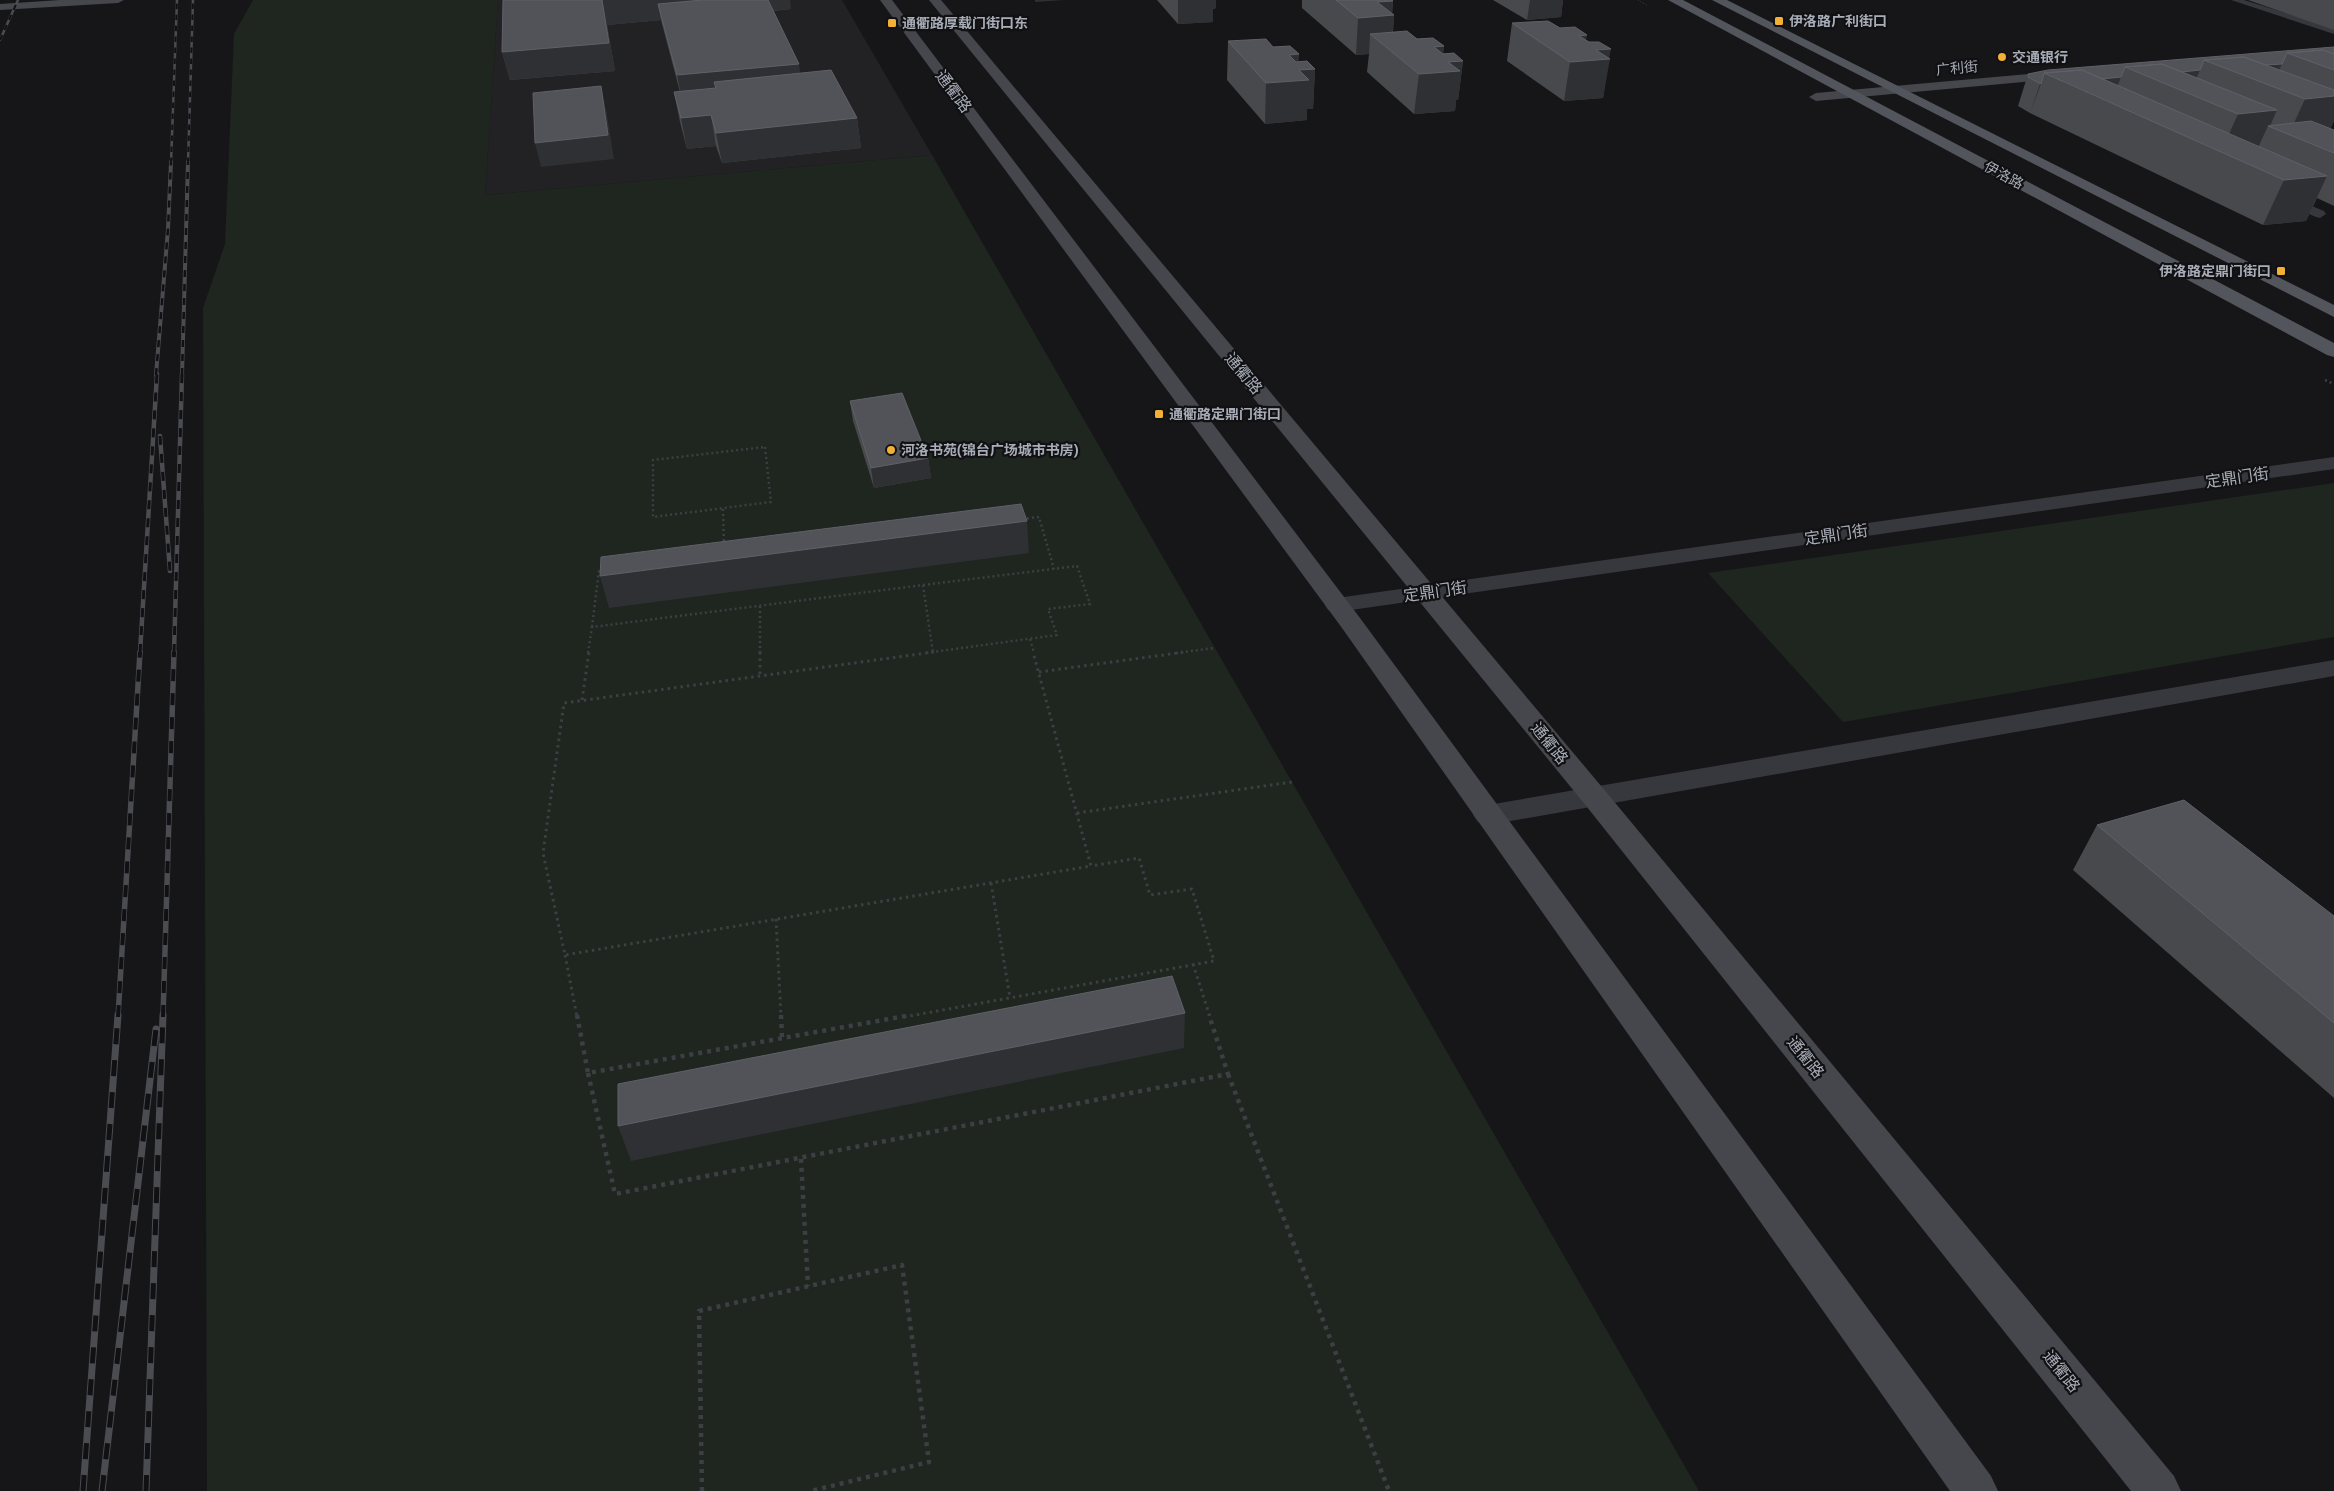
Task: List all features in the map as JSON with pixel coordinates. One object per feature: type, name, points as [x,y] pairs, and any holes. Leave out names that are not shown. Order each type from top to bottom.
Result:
[{"type":"main road","name":"伊洛路","points":[[1674,0],[2334,351]]},
{"type":"main road","name":"伊洛路","points":[[1718,0],[1914,97],[2334,312]]},
{"type":"street","points":[[0,7],[118,0]]},
{"type":"street","name":"通衢路","points":[[886,0],[1337,605],[1976,1491]]},
{"type":"street","name":"通衢路","points":[[935,0],[1426,592],[2159,1491]]},
{"type":"street","name":"广利街","points":[[1816,97],[1897,89],[2078,78],[1829,105]]},
{"type":"street","name":"定鼎门街","points":[[1337,605],[2334,463]]},
{"type":"street","points":[[1488,815],[2334,668]]},
{"type":"lane","points":[[2234,0],[2334,31]]},
{"type":"lane","points":[[2275,194],[2320,214]]},
{"type":"path","points":[[765,447],[771,502],[723,508],[653,517],[653,460],[765,447]]},
{"type":"path","points":[[723,508],[724,554]]},
{"type":"path","points":[[1020,519],[1039,517],[1054,569]]},
{"type":"path","points":[[592,627],[1077,566],[1090,604],[1048,610],[1057,635],[564,703],[543,853],[615,1194],[1228,1074]]},
{"type":"path","points":[[582,700],[599,570],[609,568]]},
{"type":"path","points":[[923,585],[933,653]]},
{"type":"path","points":[[760,606],[760,676]]},
{"type":"path","points":[[1030,639],[1091,866]]},
{"type":"path","points":[[1039,672],[1214,648]]},
{"type":"path","points":[[1077,814],[1292,782]]},
{"type":"path","points":[[566,955],[1139,858],[1150,895],[1192,889],[1214,961],[588,1073]]},
{"type":"path","points":[[990,883],[1010,998]]},
{"type":"path","points":[[776,919],[782,1038]]},
{"type":"path","points":[[1193,964],[1228,1074],[1389,1491]]},
{"type":"path","points":[[801,1158],[808,1286]]},
{"type":"path","points":[[702,1491],[698,1311],[902,1265],[928,1462],[811,1491]]},
{"type":"shaded area","points":[[253,0],[498,0],[485,195],[932,155],[1699,1491],[207,1491],[203,308],[225,244],[234,34]]},
{"type":"shaded area","points":[[498,0],[842,0],[932,155],[485,195]]},
{"type":"shaded area","points":[[2334,483],[2334,637],[1843,722],[1708,573]]},
{"type":"building","points":[[503,0],[602,0],[609,43],[502,52]]},
{"type":"building","points":[[702,0],[768,0],[799,64],[677,75],[658,4]]},
{"type":"building","points":[[1336,0],[1392,0],[1377,2],[1394,15],[1358,18]]},
{"type":"building","points":[[1548,21],[1560,28],[1575,27],[1587,35],[1579,36],[1589,42],[1599,42],[1611,49],[1596,50],[1610,59],[1570,62],[1512,23]]},
{"type":"building","points":[[1407,31],[1417,39],[1433,38],[1444,46],[1434,47],[1443,54],[1454,53],[1463,61],[1448,62],[1460,71],[1419,74],[1370,34]]},
{"type":"building","points":[[1266,39],[1273,47],[1290,46],[1299,54],[1289,55],[1296,62],[1307,61],[1315,69],[1299,70],[1309,80],[1266,83],[1228,41]]},
{"type":"building","points":[[2334,47],[2334,54],[2323,50],[2287,53],[2282,64],[2266,65],[2244,57],[2204,60],[2200,70],[2182,72],[2162,64],[2125,67],[2121,77],[2102,79],[2082,70],[2044,73],[2041,84],[2028,77],[2028,74],[2048,70]]},
{"type":"building","points":[[2323,50],[2334,54],[2334,70],[2287,53]]},
{"type":"building","points":[[2244,57],[2334,90],[2334,96],[2305,99],[2204,60]]},
{"type":"building","points":[[2162,64],[2277,110],[2238,114],[2125,67]]},
{"type":"building","points":[[831,70],[857,118],[716,133],[711,115],[681,118],[674,92],[716,88],[714,82]]},
{"type":"building","points":[[2082,70],[2327,176],[2284,180],[2044,73]]},
{"type":"building","points":[[601,86],[608,135],[535,143],[533,93]]},
{"type":"building","points":[[2311,121],[2334,130],[2334,153],[2268,126]]},
{"type":"building","name":"河洛书苑(锦台广场城市书房)","points":[[902,393],[928,458],[871,468],[850,401]]},
{"type":"building","points":[[1021,504],[1027,521],[600,576],[601,557]]},
{"type":"building","points":[[2184,800],[2334,916],[2334,1023],[2097,825]]},
{"type":"building","points":[[1172,976],[1185,1013],[618,1126],[618,1084]]},
{"type":"railway","points":[[0,40],[18,0]]},
{"type":"railway","points":[[171,163],[177,0]]},
{"type":"railway","points":[[188,163],[193,0]]},
{"type":"railway","points":[[156,375],[168,229],[171,162]]},
{"type":"railway","points":[[182,375],[188,162]]},
{"type":"railway","points":[[140,653],[157,374]]},
{"type":"railway","points":[[174,653],[182,374]]},
{"type":"railway","points":[[160,436],[170,571]]},
{"type":"railway","points":[[118,1017],[140,652]]},
{"type":"railway","points":[[163,1017],[174,652]]},
{"type":"railway","points":[[83,1491],[118,1015]]},
{"type":"railway","points":[[146,1491],[163,1015]]},
{"type":"railway","points":[[102,1491],[156,1029]]},
{"type":"place","name":"伊洛路广利街口","points":[[1779,21]]},
{"type":"place","name":"通衢路厚载门街口东","points":[[892,23]]},
{"type":"place","name":"交通银行","points":[[2002,57]]},
{"type":"place","name":"伊洛路定鼎门街口","points":[[2281,271]]},
{"type":"place","name":"通衢路定鼎门街口","points":[[1159,414]]},
{"type":"place","name":"河洛书苑(锦台广场城市书房)","points":[[891,450]]}]
